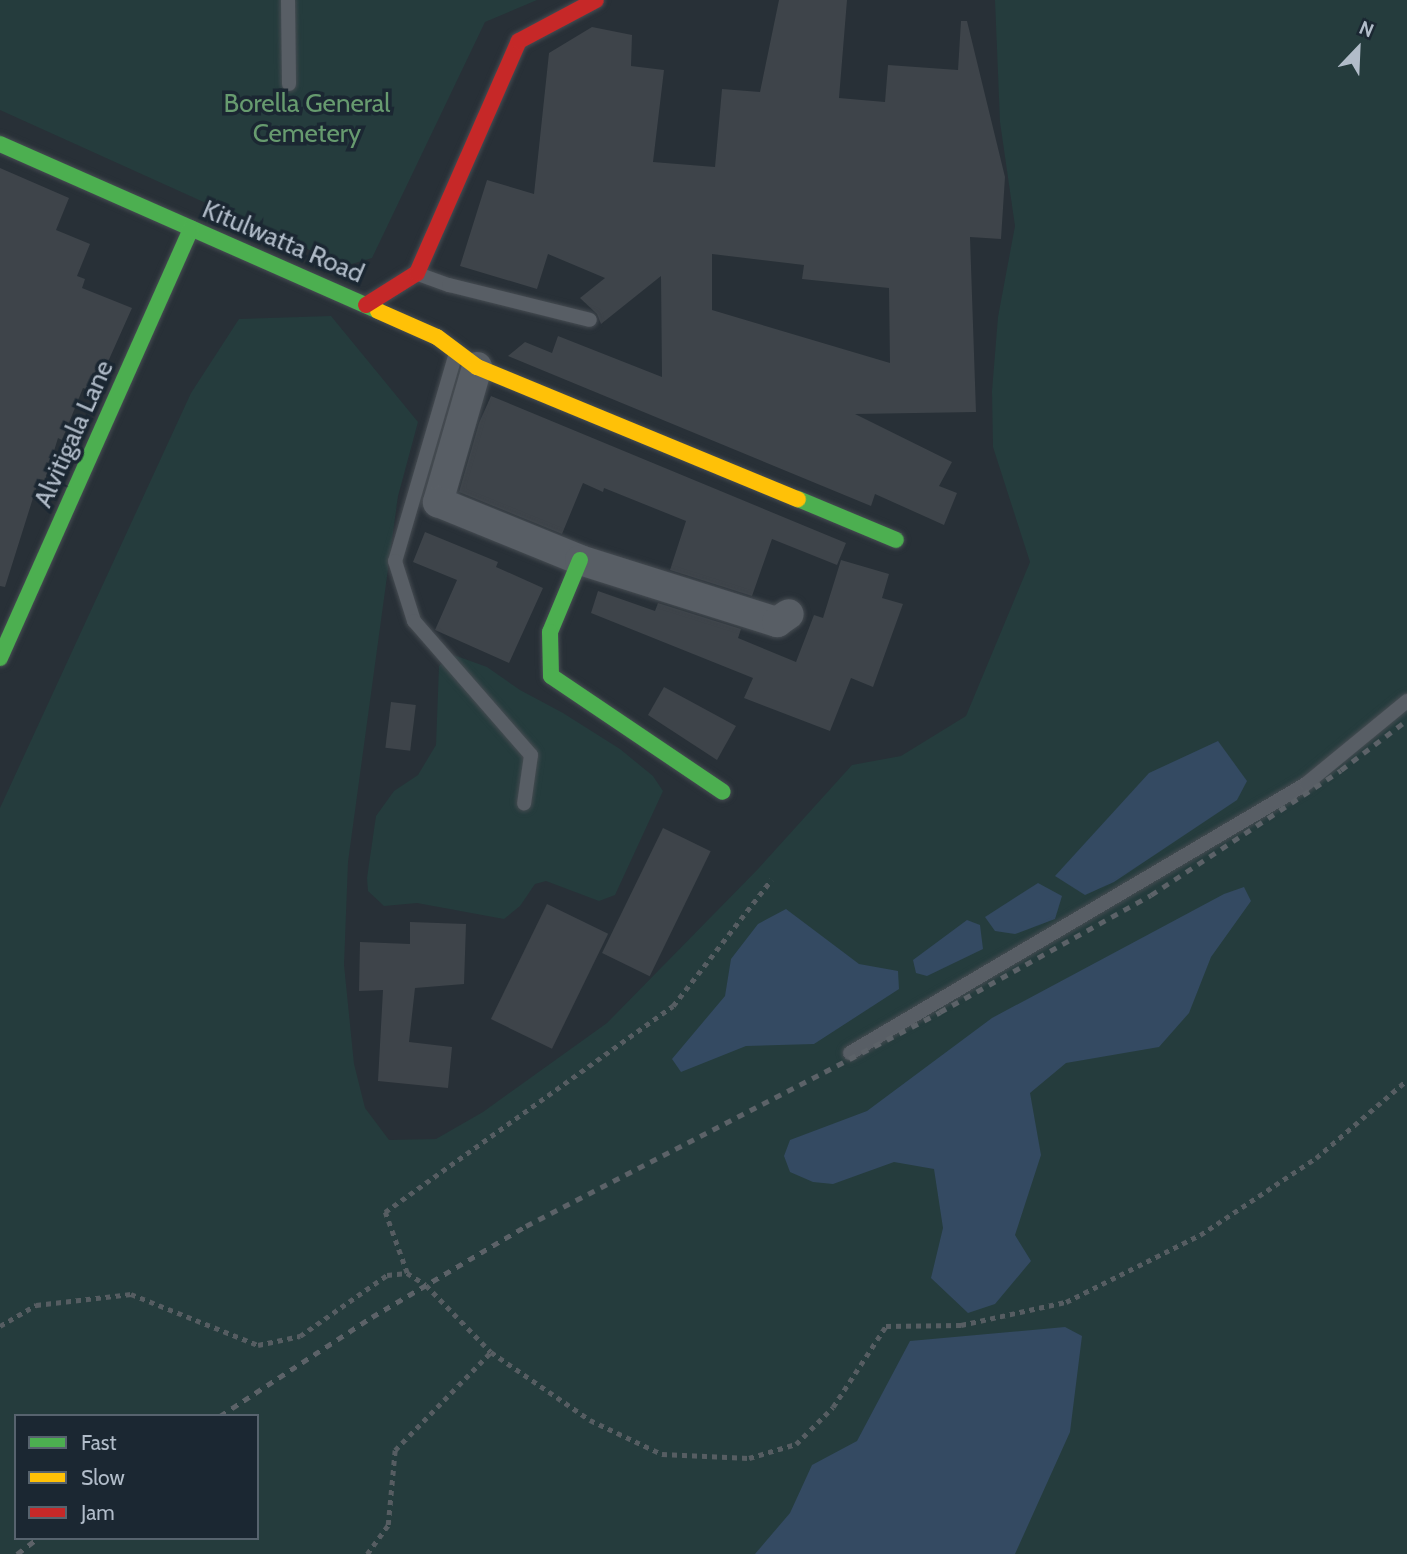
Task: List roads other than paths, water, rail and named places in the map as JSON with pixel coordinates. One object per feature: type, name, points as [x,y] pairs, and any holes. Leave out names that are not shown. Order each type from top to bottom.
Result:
[{"type":"street","points":[[417,273],[519,41],[596,0]]},
{"type":"street","name":"Kitulwatta Road","points":[[0,144],[366,305],[417,273]]},
{"type":"street","name":"Alvitigala Lane","points":[[0,658],[191,229]]},
{"type":"street","points":[[366,305],[437,337],[467,359],[897,540]]},
{"type":"street","points":[[467,359],[438,502],[580,560],[777,622],[789,614]]},
{"type":"street","points":[[580,560],[550,632],[551,676],[723,792]]},
{"type":"lane","points":[[288,0],[289,84]]},
{"type":"lane","points":[[417,273],[449,285],[590,320]]},
{"type":"lane","points":[[467,359],[395,561],[414,621],[531,755],[524,804]]},
{"type":"lane","points":[[850,1053],[1306,784],[1407,701]]},
{"type":"water","points":[[1218,741],[1247,781],[1237,800],[1114,882],[1085,895],[1055,876],[1149,773]]},
{"type":"water","points":[[1038,883],[1062,896],[1055,919],[1015,934],[995,931],[985,917]]},
{"type":"water","points":[[1244,887],[1251,901],[1211,957],[1189,1013],[1159,1047],[1066,1063],[1030,1093],[1041,1155],[1015,1235],[1031,1261],[995,1304],[968,1313],[931,1278],[943,1228],[934,1169],[894,1162],[833,1184],[813,1182],[790,1172],[784,1156],[790,1140],[867,1111],[992,1018],[1224,894]]},
{"type":"water","points":[[786,909],[859,964],[898,971],[899,989],[814,1044],[746,1046],[681,1072],[672,1059],[725,996],[731,959],[758,924]]},
{"type":"water","points":[[967,920],[980,925],[983,949],[927,976],[916,973],[913,960]]},
{"type":"water","points":[[1065,1327],[1082,1336],[1070,1432],[1015,1554],[755,1554],[790,1513],[812,1465],[857,1441],[910,1341]]},
{"type":"railway","points":[[223,1414],[372,1317],[526,1226],[940,1012],[1151,895],[1341,770],[1407,720]]},
{"type":"railway","points":[[17,1554],[35,1540]]},
{"type":"park label","name":"Borella General Cemetery","points":[[307,119]]}]
